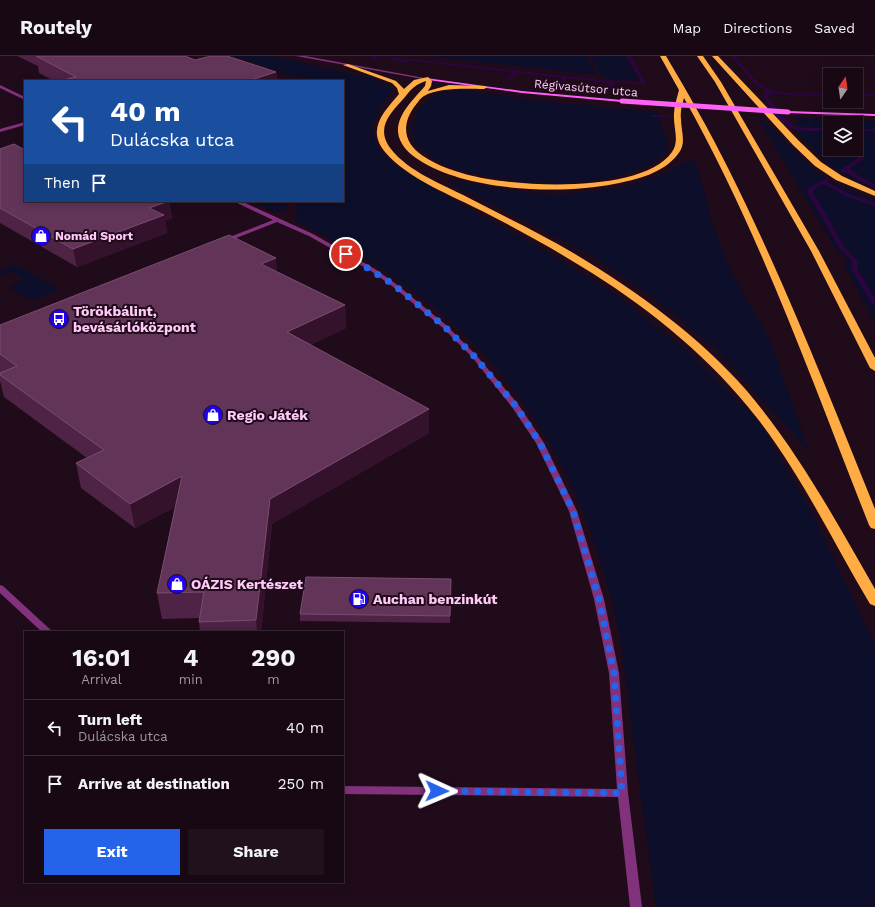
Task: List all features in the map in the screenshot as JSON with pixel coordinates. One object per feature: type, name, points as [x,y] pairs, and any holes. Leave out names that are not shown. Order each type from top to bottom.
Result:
[{"type":"highway","points":[[663,56],[707,133],[764,252],[875,525]]},
{"type":"highway","points":[[700,56],[718,82],[815,251],[875,368]]},
{"type":"highway","points":[[715,56],[796,143],[818,164],[839,178],[875,194]]},
{"type":"highway","points":[[346,66],[394,82],[400,87],[403,95]]},
{"type":"highway","points":[[683,89],[676,115],[680,134],[679,145],[671,157],[660,165],[632,178],[609,183],[555,187],[499,184],[450,172],[423,159],[414,153],[406,144],[402,136],[402,127],[406,116],[423,94],[429,83],[428,79],[411,84],[386,115],[381,124],[380,134],[390,152],[401,163],[424,178],[570,255],[654,310],[718,367],[761,416],[806,481],[875,601]]},
{"type":"highway","points":[[423,94],[449,87],[484,87]]},
{"type":"street","name":"Régivasútsor utca","points":[[298,56],[346,66],[484,87],[622,101],[788,112],[875,114]]},
{"type":"street","points":[[0,86],[24,98]]},
{"type":"street","points":[[0,131],[24,123]]},
{"type":"street","points":[[238,202],[311,235],[353,258],[384,278],[418,304],[444,326],[474,356],[516,406],[540,443],[573,511],[599,599],[614,673],[622,793],[636,907]]},
{"type":"street","points":[[216,244],[277,220]]},
{"type":"street","points":[[0,588],[47,631]]},
{"type":"street","points":[[344,790],[622,793]]},
{"type":"shaded area","points":[[221,56],[273,56],[374,79],[388,85],[393,91],[381,108],[372,126],[375,145],[390,162],[446,196],[537,246],[612,291],[692,355],[759,422],[812,512],[875,645],[875,907],[656,907],[615,613],[591,533],[566,475],[536,421],[500,373],[459,329],[412,290],[358,254],[299,223],[295,219],[297,202],[344,202],[344,80],[314,80],[286,75],[243,58]]},
{"type":"shaded area","points":[[427,56],[587,56],[597,75]]},
{"type":"shaded area","points":[[591,56],[625,56],[639,80],[603,78]]},
{"type":"shaded area","points":[[460,90],[561,103],[658,112],[668,141],[667,146],[660,158],[653,163],[634,171],[599,180],[564,183],[529,182],[462,171],[437,160],[414,143],[412,129],[418,110],[435,94]]},
{"type":"shaded area","points":[[795,118],[823,119],[823,156],[863,156],[863,121],[875,121],[875,189],[852,179],[833,167],[795,131],[798,130]]},
{"type":"shaded area","points":[[759,120],[763,120],[814,170],[836,184],[875,200],[875,323],[844,264],[849,262],[837,251]]},
{"type":"shaded area","points":[[685,161],[695,161],[711,219],[729,268],[770,340],[810,453],[716,349],[655,299],[590,255],[450,183],[447,179],[519,192],[557,195],[618,188],[662,175]]},
{"type":"shaded area","points":[[252,202],[284,202],[286,204],[286,209],[284,212],[275,212]]},
{"type":"shaded area","points":[[11,266],[23,268],[59,290],[31,301],[11,289],[13,284],[25,279],[13,272],[0,275],[0,270]]},
{"type":"building","points":[[36,56],[185,56],[195,60],[211,56],[227,56],[276,72],[251,80],[67,79],[76,77]]},
{"type":"building","points":[[14,144],[24,149],[24,202],[166,202],[149,208],[164,215],[73,249],[0,208],[0,149]]},
{"type":"building","name":"Regio Játék","points":[[229,235],[276,258],[261,264],[345,305],[287,332],[429,409],[270,499],[256,620],[199,622],[204,592],[157,593],[182,476],[130,504],[76,463],[104,450],[0,375],[0,373],[17,366],[0,354],[0,325]]},
{"type":"building","points":[[306,577],[451,579],[450,616],[300,614]]},
{"type":"waterway","points":[[371,59],[378,56]]},
{"type":"waterway","points":[[383,56],[403,60]]},
{"type":"waterway","points":[[612,82],[644,83],[629,56]]},
{"type":"waterway","points":[[733,56],[753,79],[765,89],[787,94],[823,94]]},
{"type":"waterway","points":[[399,62],[411,60],[612,82]]},
{"type":"waterway","points":[[509,80],[516,72]]},
{"type":"waterway","points":[[560,86],[565,77]]},
{"type":"waterway","points":[[608,91],[612,82]]},
{"type":"waterway","points":[[770,91],[765,96],[778,114],[791,126],[802,129],[823,129]]},
{"type":"waterway","points":[[863,95],[875,95]]},
{"type":"waterway","points":[[652,116],[669,116]]},
{"type":"waterway","points":[[863,130],[875,130]]},
{"type":"waterway","points":[[846,169],[860,160],[859,156]]},
{"type":"waterway","points":[[846,169],[875,186]]},
{"type":"waterway","points":[[823,182],[827,180]]},
{"type":"waterway","points":[[823,182],[850,196],[875,204]]},
{"type":"waterway","points":[[823,182],[811,189],[810,192],[843,249],[855,261],[854,268],[875,304]]},
{"type":"place","name":"Nomád Sport","points":[[41,236]]},
{"type":"place","name":"Törökbálint, bevásárlóközpont","points":[[59,319]]},
{"type":"place","name":"Regio Játék","points":[[213,415]]},
{"type":"place","name":"OÁZIS Kertészet","points":[[177,584]]},
{"type":"place","name":"Auchan benzinkút","points":[[359,599]]},
{"type":"route","points":[[346,254],[373,270],[394,285],[444,326],[474,356],[494,379],[516,406],[540,443],[573,511],[599,599],[614,673],[622,793],[437,791]]}]
